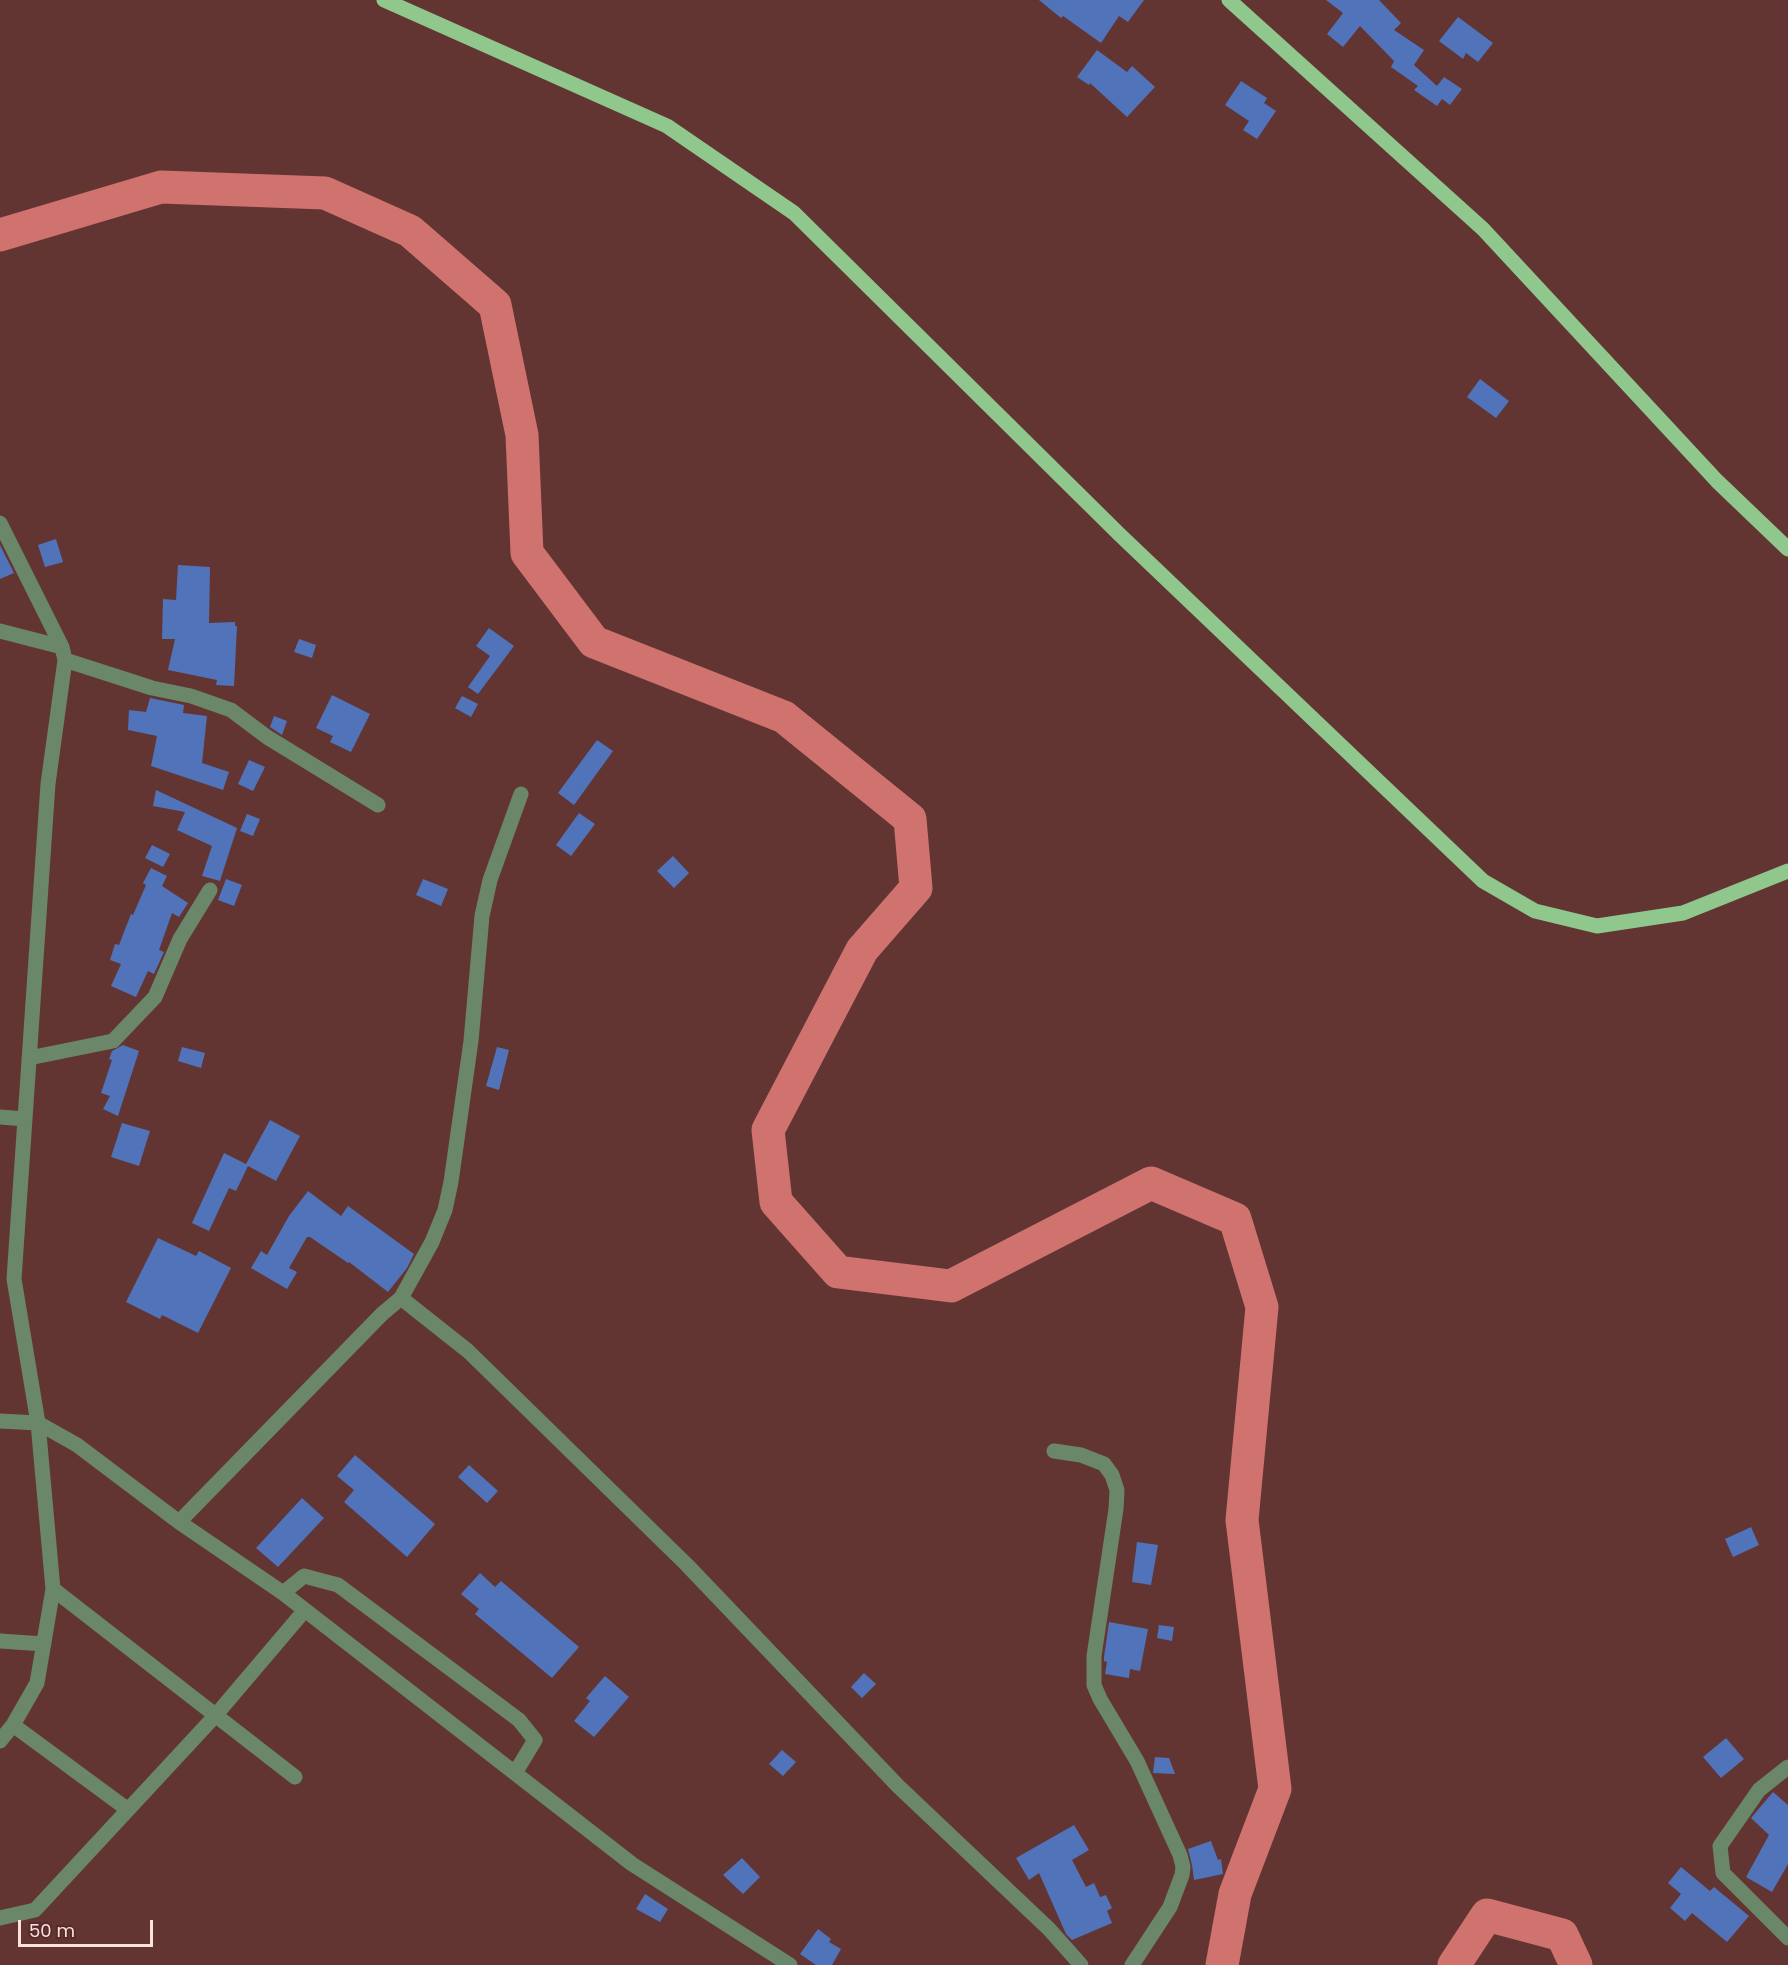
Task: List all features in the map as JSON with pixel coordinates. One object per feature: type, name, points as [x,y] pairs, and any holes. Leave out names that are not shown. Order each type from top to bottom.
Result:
[{"type":"main road","points":[[384,0],[667,126],[795,213],[1119,534],[1483,881],[1535,911],[1597,926],[1683,913],[1788,871]]},
{"type":"main road","points":[[1229,0],[1483,229],[1718,481],[1788,549]]},
{"type":"street","points":[[0,523],[63,654],[48,784],[14,1279],[38,1423],[53,1589],[37,1683],[13,1725],[0,1741]]},
{"type":"street","points":[[0,631],[152,688],[191,696],[231,710],[267,737],[378,805]]},
{"type":"street","points":[[179,1522],[382,1314],[401,1298],[432,1242],[445,1210],[451,1182],[471,1041],[482,916],[490,880],[521,794]]},
{"type":"street","points":[[29,1058],[113,1041],[155,997],[180,939],[210,890]]},
{"type":"street","points":[[0,1117],[25,1119]]},
{"type":"street","points":[[401,1298],[468,1351],[687,1565],[898,1786],[1049,1929],[1081,1965]]},
{"type":"street","points":[[0,1421],[38,1423],[77,1445],[179,1522],[305,1610],[632,1864],[789,1965]]},
{"type":"street","points":[[1054,1451],[1082,1455],[1104,1464],[1113,1475],[1117,1490],[1116,1509],[1094,1656],[1094,1685],[1137,1761],[1180,1855],[1183,1867],[1170,1907],[1132,1965]]},
{"type":"street","points":[[282,1593],[304,1576],[338,1585],[519,1720],[535,1740],[515,1773]]},
{"type":"street","points":[[53,1589],[295,1778]]},
{"type":"street","points":[[0,1918],[35,1910],[215,1716],[305,1610]]},
{"type":"street","points":[[0,1641],[44,1644]]},
{"type":"street","points":[[13,1725],[127,1809]]},
{"type":"street","points":[[1788,1767],[1759,1790],[1720,1846],[1723,1874],[1788,1938]]},
{"type":"building","points":[[1039,0],[1144,0],[1128,22],[1119,16],[1101,43],[1063,16],[1061,18]]},
{"type":"building","points":[[1326,0],[1379,0],[1401,23],[1394,30],[1424,50],[1414,65],[1437,86],[1444,77],[1462,89],[1450,105],[1442,99],[1437,106],[1414,90],[1418,86],[1391,67],[1394,61],[1360,26],[1343,47],[1327,34],[1343,13]]},
{"type":"building","points":[[1458,17],[1493,43],[1478,62],[1466,53],[1463,59],[1439,41]]},
{"type":"building","points":[[1097,50],[1127,72],[1132,66],[1155,87],[1127,117],[1090,83],[1089,85],[1077,77]]},
{"type":"building","points":[[1241,81],[1267,98],[1264,103],[1276,111],[1257,139],[1243,130],[1249,121],[1225,105]]},
{"type":"building","points":[[1480,379],[1509,401],[1496,418],[1467,397]]},
{"type":"building","points":[[56,539],[63,562],[45,567],[38,545]]},
{"type":"building","points":[[0,545],[14,573],[0,579]]},
{"type":"building","points":[[178,565],[210,567],[209,623],[235,622],[237,626],[234,686],[216,685],[217,680],[168,670],[175,639],[162,639],[163,599],[176,600]]},
{"type":"building","points":[[489,628],[514,646],[478,694],[468,687],[490,656],[476,646]]},
{"type":"building","points":[[299,639],[316,645],[312,658],[294,652]]},
{"type":"building","points":[[332,695],[370,714],[351,752],[330,742],[333,736],[316,728]]},
{"type":"building","points":[[462,696],[478,704],[471,717],[455,708]]},
{"type":"building","points":[[150,698],[184,705],[183,713],[207,716],[202,763],[229,772],[223,790],[151,766],[157,736],[128,730],[129,710],[146,712]]},
{"type":"building","points":[[274,716],[287,721],[282,735],[270,727]]},
{"type":"building","points":[[597,740],[613,751],[574,805],[558,793]]},
{"type":"building","points":[[249,760],[265,767],[253,791],[238,784]]},
{"type":"building","points":[[156,790],[237,828],[220,881],[202,876],[212,846],[177,830],[185,812],[153,806]]},
{"type":"building","points":[[579,813],[595,824],[571,856],[556,845]]},
{"type":"building","points":[[247,814],[260,819],[253,836],[240,831]]},
{"type":"building","points":[[152,845],[170,854],[163,867],[145,858]]},
{"type":"building","points":[[673,856],[689,873],[674,888],[657,871]]},
{"type":"building","points":[[151,868],[167,876],[162,886],[188,903],[179,917],[172,913],[159,950],[164,952],[154,974],[148,971],[136,997],[111,986],[121,964],[110,960],[115,944],[119,945],[131,914],[133,915],[146,885],[143,883]]},
{"type":"building","points":[[226,879],[242,885],[234,906],[218,900]]},
{"type":"building","points":[[423,879],[448,889],[441,906],[416,895]]},
{"type":"building","points":[[123,1045],[139,1051],[118,1116],[103,1109],[110,1096],[101,1093],[112,1060],[109,1059],[112,1051]]},
{"type":"building","points":[[182,1047],[205,1053],[201,1068],[178,1061]]},
{"type":"building","points":[[497,1047],[509,1050],[499,1090],[486,1086]]},
{"type":"building","points":[[270,1120],[300,1136],[276,1181],[248,1166],[236,1191],[229,1188],[209,1231],[192,1223],[224,1153],[246,1164]]},
{"type":"building","points":[[122,1123],[150,1131],[139,1166],[111,1157]]},
{"type":"building","points":[[308,1191],[341,1216],[348,1206],[414,1254],[407,1268],[388,1292],[349,1262],[310,1237],[307,1237],[289,1268],[297,1272],[287,1289],[251,1268],[261,1251],[267,1255],[289,1216]]},
{"type":"building","points":[[158,1238],[196,1256],[199,1251],[231,1268],[198,1333],[162,1315],[160,1319],[126,1302]]},
{"type":"building","points":[[355,1455],[435,1524],[407,1557],[344,1502],[354,1490],[337,1476]]},
{"type":"building","points":[[469,1465],[498,1491],[487,1503],[458,1477]]},
{"type":"building","points":[[302,1498],[324,1518],[278,1567],[256,1548]]},
{"type":"building","points":[[1751,1527],[1759,1545],[1733,1557],[1725,1539]]},
{"type":"building","points":[[1137,1542],[1158,1545],[1151,1585],[1132,1582]]},
{"type":"building","points":[[480,1573],[495,1587],[501,1581],[579,1647],[552,1678],[475,1614],[479,1609],[461,1594]]},
{"type":"building","points":[[1109,1622],[1148,1629],[1140,1671],[1130,1669],[1129,1678],[1105,1674],[1107,1662],[1104,1661],[1104,1657]]},
{"type":"building","points":[[1159,1625],[1174,1627],[1172,1641],[1157,1638]]},
{"type":"building","points":[[864,1673],[876,1684],[862,1698],[851,1687]]},
{"type":"building","points":[[605,1676],[629,1697],[594,1737],[574,1721],[590,1701],[586,1698]]},
{"type":"building","points":[[1726,1738],[1744,1759],[1721,1778],[1703,1757]]},
{"type":"building","points":[[782,1750],[796,1762],[783,1776],[769,1764]]},
{"type":"building","points":[[1155,1757],[1169,1758],[1175,1774],[1153,1773]]},
{"type":"building","points":[[1773,1792],[1788,1805],[1788,1864],[1772,1892],[1746,1877],[1769,1835],[1751,1818]]},
{"type":"building","points":[[1074,1825],[1089,1850],[1072,1860],[1086,1887],[1094,1883],[1100,1897],[1106,1895],[1112,1908],[1107,1911],[1112,1923],[1072,1940],[1066,1934],[1039,1873],[1029,1880],[1016,1858]]},
{"type":"building","points":[[1211,1841],[1218,1860],[1221,1859],[1223,1874],[1194,1880],[1188,1849]]},
{"type":"building","points":[[742,1858],[760,1877],[743,1894],[723,1875]]},
{"type":"building","points":[[1681,1867],[1710,1891],[1714,1887],[1749,1916],[1727,1942],[1692,1913],[1685,1921],[1670,1908],[1681,1894],[1668,1883]]},
{"type":"building","points":[[645,1894],[668,1909],[660,1922],[636,1909]]},
{"type":"building","points":[[818,1929],[831,1939],[829,1942],[841,1949],[832,1965],[816,1965],[800,1954]]},
{"type":"waterway","points":[[0,235],[161,187],[325,193],[410,231],[495,305],[522,435],[527,553],[594,642],[784,717],[910,819],[916,888],[862,950],[768,1130],[776,1202],[838,1272],[951,1286],[1151,1183],[1235,1219],[1262,1307],[1242,1520],[1275,1789],[1235,1894],[1222,1965]]},
{"type":"waterway","points":[[1454,1965],[1487,1915],[1562,1935],[1576,1965]]}]
